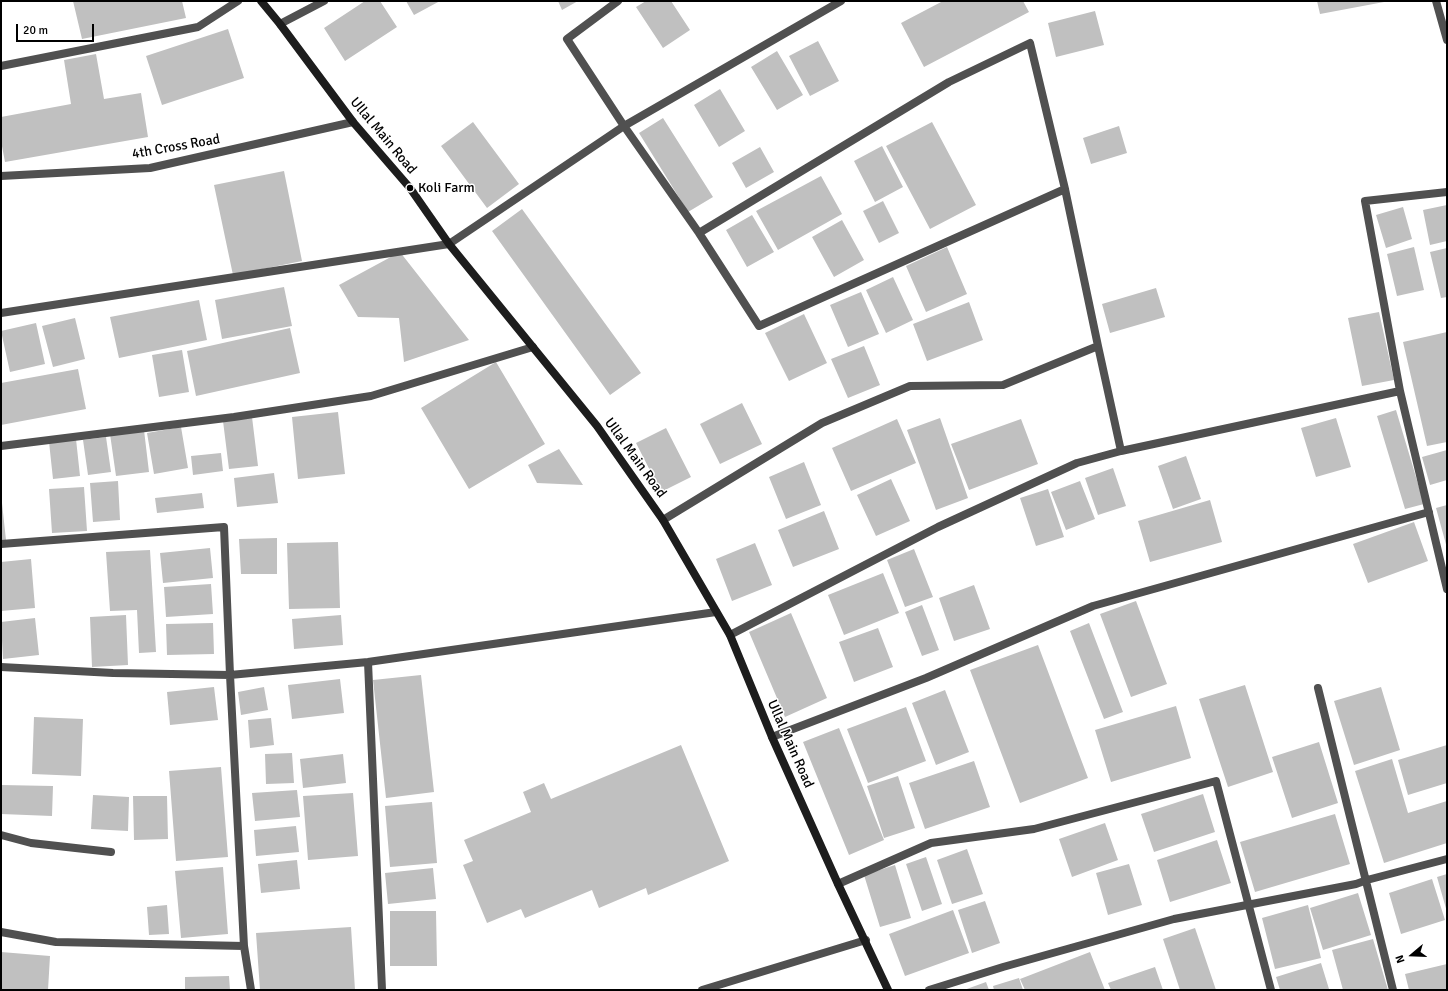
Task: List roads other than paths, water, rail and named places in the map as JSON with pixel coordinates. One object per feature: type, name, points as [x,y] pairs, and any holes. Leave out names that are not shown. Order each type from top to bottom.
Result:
[{"type":"main road","name":"Ullal Main Road","points":[[262,1],[353,122],[410,188],[449,244],[597,426],[663,520],[730,635],[772,737],[838,884],[866,940],[888,990]]},
{"type":"street","points":[[1,66],[198,27],[238,1]]},
{"type":"street","points":[[280,24],[324,1]]},
{"type":"street","points":[[618,1],[567,39],[624,126],[699,233],[759,326],[1065,189]]},
{"type":"street","points":[[1,313],[449,244],[624,126],[841,1]]},
{"type":"street","points":[[1436,1],[1447,40]]},
{"type":"street","points":[[699,233],[949,82],[1030,43],[1065,189],[1121,450]]},
{"type":"street","name":"4th Cross Road","points":[[1,176],[150,168],[353,122]]},
{"type":"street","points":[[1447,192],[1364,201],[1400,390],[1447,589]]},
{"type":"street","points":[[663,520],[822,424],[910,386],[1003,385],[1098,346]]},
{"type":"street","points":[[1,446],[234,417],[370,396],[533,348]]},
{"type":"street","points":[[730,635],[938,528],[1077,463],[1121,450],[1400,390]]},
{"type":"street","points":[[772,737],[926,678],[1093,606],[1429,512]]},
{"type":"street","points":[[1,544],[224,527],[244,946],[251,990]]},
{"type":"street","points":[[1,667],[113,673],[230,675],[368,662],[716,612]]},
{"type":"street","points":[[368,662],[382,990]]},
{"type":"street","points":[[1318,688],[1394,990]]},
{"type":"street","points":[[838,884],[931,843],[1034,830],[1216,781],[1271,990]]},
{"type":"street","points":[[1,835],[31,843],[111,852]]},
{"type":"street","points":[[929,990],[1003,967],[1174,919],[1356,884],[1447,859]]},
{"type":"street","points":[[1,932],[56,942],[244,946]]},
{"type":"street","points":[[702,990],[866,940]]},
{"type":"place","name":"Koli Farm","points":[[410,188]]}]
